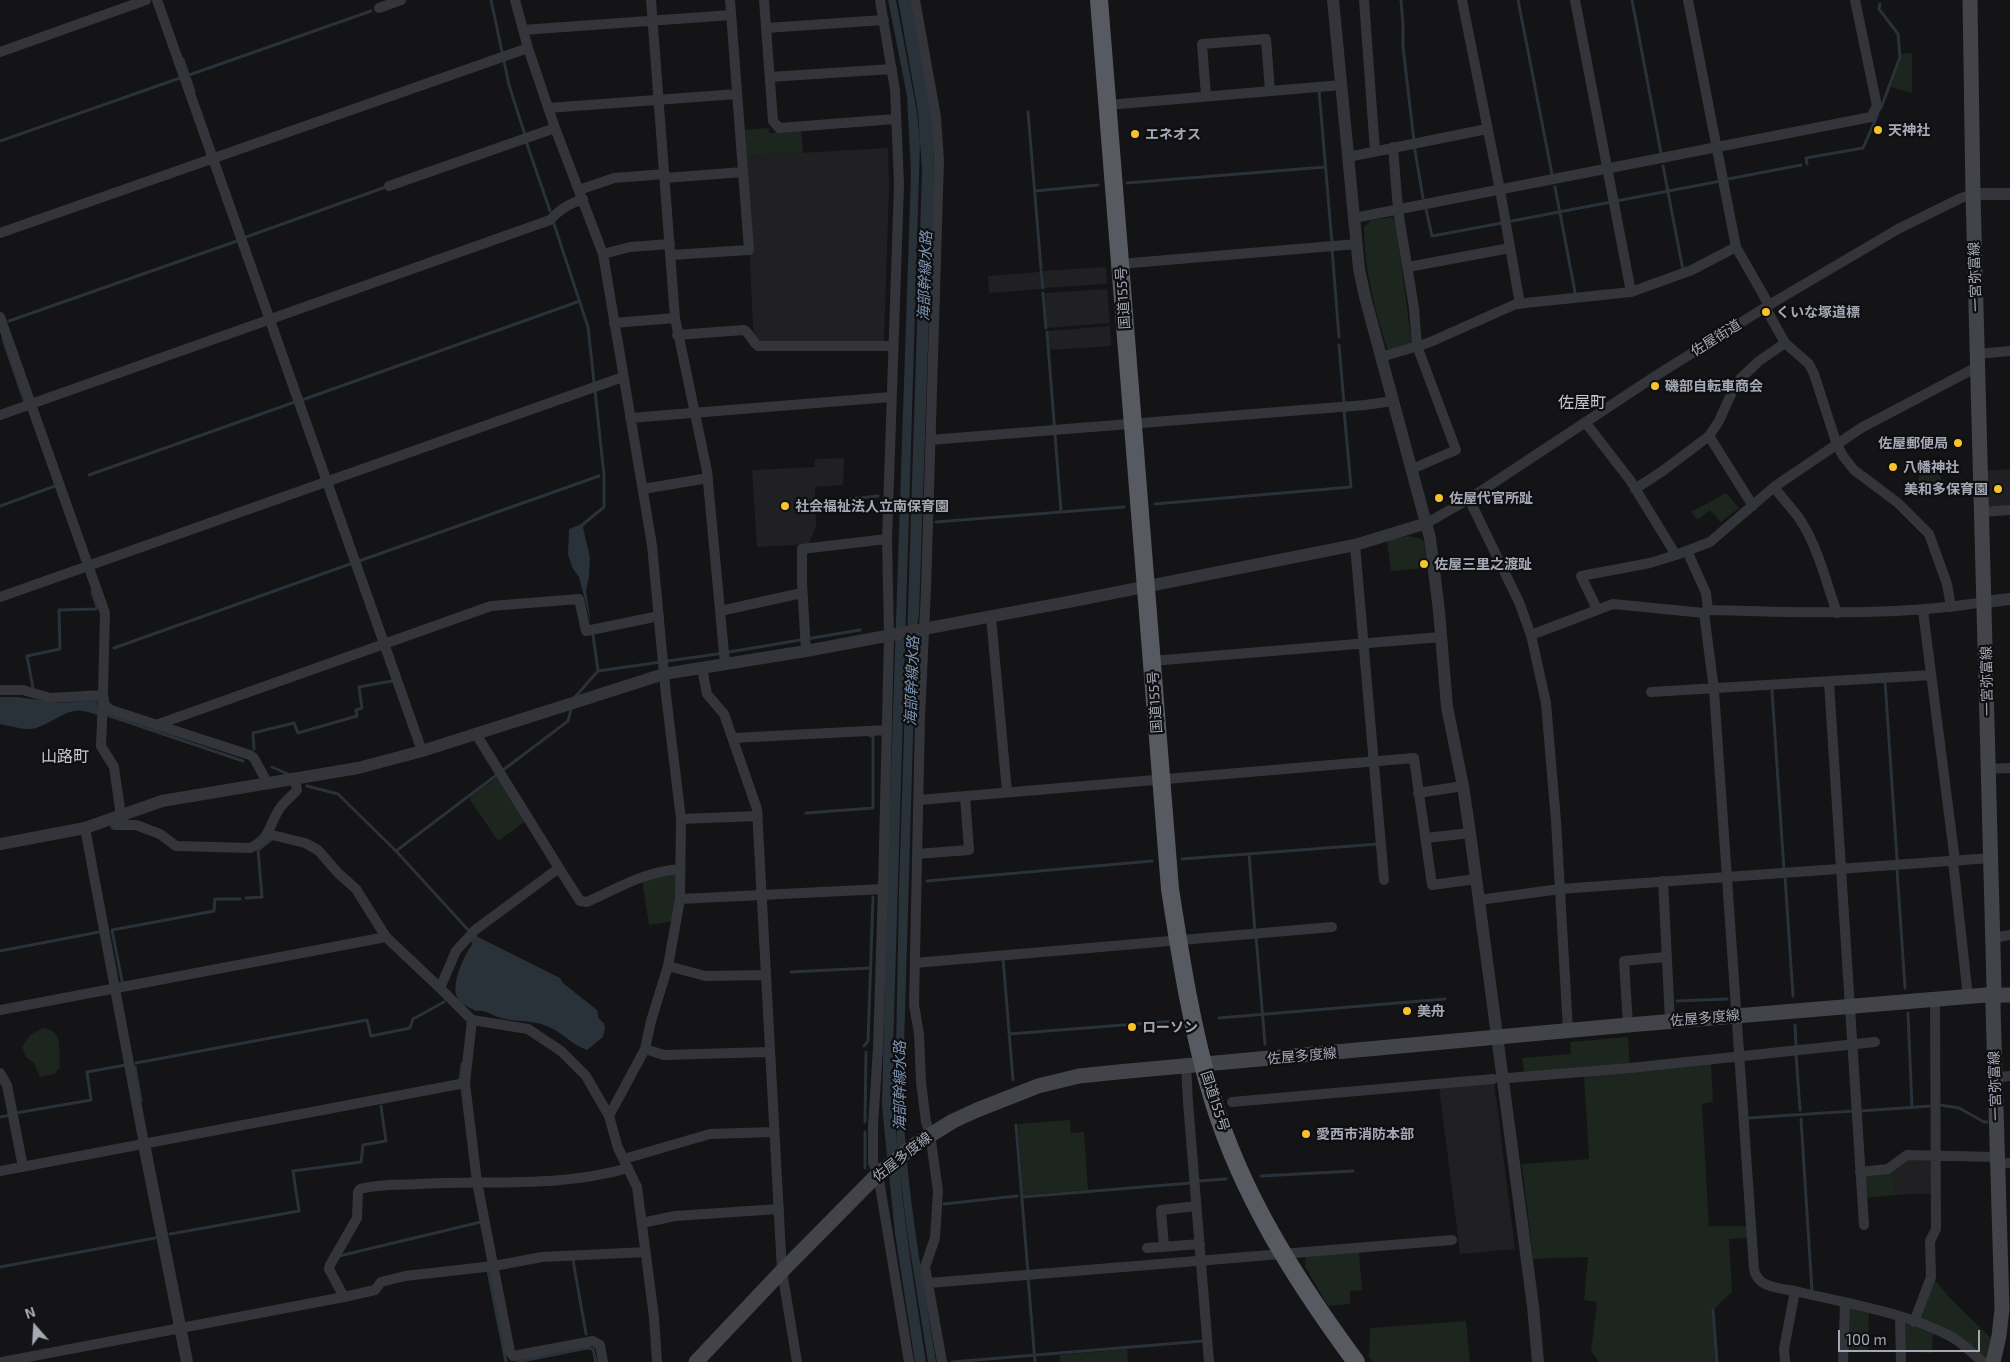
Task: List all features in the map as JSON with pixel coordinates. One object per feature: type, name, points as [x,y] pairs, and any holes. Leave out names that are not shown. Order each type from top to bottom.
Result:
[{"type":"highway","name":"国道155号","points":[[1099,0],[1170,889],[1195,1065],[1213,1101],[1236,1163],[1261,1217],[1306,1292],[1356,1362]]},
{"type":"main road","name":"一宮弥富線","points":[[1970,0],[1993,995],[2002,1077],[2001,1162],[2006,1309],[1993,1362]]},
{"type":"main road","name":"佐屋多度線","points":[[696,1362],[782,1271],[878,1174],[924,1138],[977,1110],[1038,1086],[1079,1076],[1568,1030],[1849,1006],[2010,995]]},
{"type":"street","points":[[0,52],[146,0]]},
{"type":"street","points":[[157,0],[422,751]]},
{"type":"street","points":[[378,8],[400,0]]},
{"type":"street","points":[[515,0],[528,48],[548,108],[603,254],[652,545],[680,819],[680,899],[675,937],[645,1048],[609,1116]]},
{"type":"street","points":[[651,0],[675,318],[708,478],[724,658]]},
{"type":"street","points":[[671,255],[749,250],[730,0]]},
{"type":"street","points":[[764,0],[773,121],[779,128],[896,119]]},
{"type":"street","points":[[880,0],[892,69],[899,184],[887,539],[887,614],[889,636],[883,889],[873,1163],[878,1174],[909,1362]]},
{"type":"street","points":[[915,0],[936,117],[939,160],[922,630],[914,1006],[920,1034],[921,1082],[926,1122],[924,1138],[938,1191],[935,1238],[925,1267],[942,1362]]},
{"type":"street","points":[[1333,0],[1354,218],[1365,297],[1427,523],[1439,611],[1447,707],[1470,832],[1533,1306],[1538,1362]]},
{"type":"street","points":[[1364,0],[1375,151]]},
{"type":"street","points":[[1462,0],[1500,190],[1520,304]]},
{"type":"street","points":[[1575,0],[1630,292]]},
{"type":"street","points":[[1688,0],[1736,247],[1785,343],[1809,364],[1837,445],[1854,470],[1898,503],[1929,534],[1947,584],[1951,607]]},
{"type":"street","points":[[1354,218],[1871,117],[1877,106],[1856,0]]},
{"type":"street","points":[[523,30],[731,15]]},
{"type":"street","points":[[766,28],[884,20]]},
{"type":"street","points":[[1206,96],[1202,44],[1266,38],[1270,91]]},
{"type":"street","points":[[0,233],[528,48]]},
{"type":"street","points":[[770,77],[892,69]]},
{"type":"street","points":[[1108,105],[1341,85]]},
{"type":"street","points":[[548,108],[737,94]]},
{"type":"street","points":[[389,186],[555,128]]},
{"type":"street","points":[[1348,157],[1487,129]]},
{"type":"street","points":[[1393,147],[1398,210],[1408,267],[1417,346],[1456,450],[1412,469]]},
{"type":"street","points":[[0,415],[550,220],[557,212],[581,194],[614,178],[743,172]]},
{"type":"street","points":[[1973,194],[2010,194]]},
{"type":"street","name":"佐屋街道","points":[[1427,523],[1469,499],[1657,374],[1767,306],[1898,229],[1973,194]]},
{"type":"street","points":[[603,254],[630,247],[670,244]]},
{"type":"street","points":[[1120,264],[1357,244]]},
{"type":"street","points":[[1381,357],[1417,346],[1520,304],[1630,292],[1692,270],[1736,247]]},
{"type":"street","points":[[1408,267],[1510,248]]},
{"type":"street","points":[[0,317],[105,613],[101,746],[114,767],[117,818],[115,825],[136,825],[160,834],[176,846],[250,848],[257,845],[268,834],[280,808],[297,790],[295,780]]},
{"type":"street","points":[[614,323],[675,318]]},
{"type":"street","points":[[678,336],[744,330],[750,334],[753,342],[758,346],[894,346]]},
{"type":"street","points":[[1635,489],[1709,436],[1720,421],[1732,392],[1740,379],[1759,361],[1785,343]]},
{"type":"street","points":[[1596,609],[1581,576],[1650,563],[1710,542],[1774,488],[1861,428],[1977,360],[2010,351]]},
{"type":"street","points":[[0,597],[623,377]]},
{"type":"street","points":[[630,418],[891,397]]},
{"type":"street","points":[[930,440],[1393,401]]},
{"type":"street","points":[[1585,422],[1681,553],[1706,593],[1755,1277],[1761,1283],[1914,1322],[1951,1336],[1983,1362]]},
{"type":"street","points":[[1709,436],[1753,506]]},
{"type":"street","points":[[643,489],[708,478]]},
{"type":"street","points":[[1774,488],[1799,518],[1822,568],[1837,613]]},
{"type":"street","points":[[1469,499],[1519,602],[1530,635],[1546,703],[1568,1030]]},
{"type":"street","points":[[1982,512],[2010,510]]},
{"type":"street","points":[[0,844],[85,828],[162,801],[358,768],[422,751],[476,734],[664,665],[702,668],[724,658],[806,644],[889,636],[922,630],[1355,545],[1427,523]]},
{"type":"street","points":[[806,644],[802,593],[802,550],[887,539]]},
{"type":"street","points":[[1355,545],[1384,880]]},
{"type":"street","points":[[720,611],[802,593]]},
{"type":"street","points":[[156,725],[491,606],[579,599],[586,631],[659,616]]},
{"type":"street","points":[[1530,635],[1613,604],[1706,611],[1837,613],[1923,611],[2010,599]]},
{"type":"street","points":[[1923,611],[1954,861],[1968,997]]},
{"type":"street","points":[[991,617],[1007,792]]},
{"type":"street","points":[[1152,661],[1441,637]]},
{"type":"street","points":[[702,668],[707,694],[724,714],[758,816],[782,1271],[797,1362]]},
{"type":"street","points":[[1650,692],[1714,690],[1931,675]]},
{"type":"street","points":[[1829,682],[1864,1225]]},
{"type":"street","points":[[0,690],[23,690],[50,698],[103,697]]},
{"type":"street","points":[[103,697],[110,710],[250,755],[254,758],[268,784]]},
{"type":"street","points":[[733,738],[887,730]]},
{"type":"street","points":[[476,734],[580,902],[587,902],[640,877],[658,871],[680,869]]},
{"type":"street","points":[[919,800],[1374,763],[1414,758],[1432,885],[1476,879]]},
{"type":"street","points":[[1989,768],[2010,768]]},
{"type":"street","points":[[1418,793],[1463,786]]},
{"type":"street","points":[[917,854],[969,850],[965,797]]},
{"type":"street","points":[[680,819],[758,816]]},
{"type":"street","points":[[85,828],[186,1362]]},
{"type":"street","points":[[1426,838],[1470,832]]},
{"type":"street","points":[[268,834],[305,843],[318,850],[338,874],[356,889],[386,936],[472,1020],[528,1029],[561,1051],[586,1076],[609,1116],[618,1148],[637,1187],[646,1252],[657,1362]]},
{"type":"street","points":[[1479,900],[1560,889],[1991,858]]},
{"type":"street","points":[[440,988],[456,951],[472,933],[559,868]]},
{"type":"street","points":[[1663,881],[1670,1021]]},
{"type":"street","points":[[680,899],[883,889]]},
{"type":"street","points":[[915,963],[1332,927]]},
{"type":"street","points":[[0,1010],[386,936]]},
{"type":"street","points":[[1993,938],[2010,936]]},
{"type":"street","points":[[1628,1025],[1624,961],[1666,958]]},
{"type":"street","points":[[668,966],[705,976],[766,974]]},
{"type":"street","points":[[1914,1322],[1931,1277],[1930,1241],[1936,1229],[1935,1000]]},
{"type":"street","points":[[472,1020],[465,1083],[477,1182],[513,1356],[593,1341],[600,1345],[603,1362]]},
{"type":"street","points":[[1508,1078],[1630,1068],[1875,1042]]},
{"type":"street","points":[[645,1048],[664,1055],[769,1052]]},
{"type":"street","points":[[1195,1065],[1196,1206],[1209,1362]]},
{"type":"street","points":[[0,1073],[7,1085],[23,1167]]},
{"type":"street","points":[[1232,1102],[1493,1078]]},
{"type":"street","points":[[0,1172],[465,1083]]},
{"type":"street","points":[[344,1297],[329,1269],[356,1218],[358,1192],[360,1189],[570,1179],[626,1163],[710,1134],[774,1132]]},
{"type":"street","points":[[1860,1172],[1888,1169],[1907,1155],[2001,1162]]},
{"type":"street","points":[[1164,1247],[1161,1210],[1196,1206]]},
{"type":"street","points":[[642,1223],[675,1216],[779,1209]]},
{"type":"street","points":[[929,1283],[1452,1240]]},
{"type":"street","points":[[1148,1248],[1200,1244]]},
{"type":"street","points":[[2,1362],[344,1297],[375,1290],[381,1282],[405,1276],[494,1266],[542,1257],[646,1252]]},
{"type":"street","points":[[1784,1362],[1784,1349],[1795,1291]]},
{"type":"street","points":[[1843,1362],[1845,1303]]},
{"type":"street","points":[[1900,1318],[1900,1362]]},
{"type":"shaded area","points":[[1912,53],[1912,93],[1891,87],[1901,54]]},
{"type":"shaded area","points":[[769,128],[769,133],[801,130],[803,153],[746,156],[745,130]]},
{"type":"shaded area","points":[[888,148],[889,187],[884,342],[761,342],[755,337],[753,326],[745,156]]},
{"type":"shaded area","points":[[1392,217],[1396,223],[1411,345],[1388,351],[1371,290],[1364,243],[1364,227],[1372,220]]},
{"type":"shaded area","points":[[1106,267],[1107,284],[1044,288],[1043,271]]},
{"type":"shaded area","points":[[1040,272],[1042,289],[989,293],[988,276]]},
{"type":"shaded area","points":[[1107,289],[1110,323],[1047,328],[1045,293]]},
{"type":"shaded area","points":[[1110,326],[1111,346],[1049,350],[1048,331]]},
{"type":"shaded area","name":"社会福祉法人立南保育園","points":[[844,458],[843,485],[815,487],[816,526],[809,544],[757,547],[752,470],[815,467],[815,459]]},
{"type":"shaded area","points":[[1931,463],[1939,473],[1944,487],[1934,495],[1930,489],[1924,492],[1918,482],[1920,471]]},
{"type":"shaded area","name":"美和多保育園","points":[[2010,469],[2010,507],[1986,509],[1985,471]]},
{"type":"shaded area","points":[[1726,493],[1739,508],[1721,522],[1710,510],[1698,520],[1691,512]]},
{"type":"shaded area","points":[[1408,536],[1422,539],[1424,542],[1427,568],[1391,571],[1387,540]]},
{"type":"shaded area","points":[[499,776],[527,820],[498,841],[469,798]]},
{"type":"shaded area","points":[[677,872],[675,921],[649,925],[642,880]]},
{"type":"shaded area","points":[[43,1028],[55,1033],[58,1037],[60,1068],[54,1074],[40,1077],[34,1063],[26,1057],[22,1047],[30,1035]]},
{"type":"shaded area","points":[[1628,1037],[1630,1065],[1524,1072],[1522,1058],[1571,1054],[1570,1042]]},
{"type":"shaded area","points":[[1711,1063],[1713,1102],[1702,1104],[1709,1226],[1748,1226],[1749,1238],[1729,1239],[1732,1292],[1713,1310],[1717,1362],[1599,1362],[1591,1351],[1597,1302],[1584,1300],[1588,1257],[1533,1259],[1522,1164],[1589,1159],[1584,1075]]},
{"type":"shaded area","points":[[1494,1082],[1515,1249],[1460,1254],[1439,1087]]},
{"type":"shaded area","points":[[1070,1120],[1071,1133],[1084,1132],[1088,1190],[1023,1195],[1018,1124]]},
{"type":"shaded area","points":[[1907,1159],[1934,1160],[1934,1193],[1897,1195],[1892,1173]]},
{"type":"shaded area","points":[[1892,1173],[1897,1195],[1864,1198],[1863,1177]]},
{"type":"shaded area","points":[[1359,1252],[1362,1290],[1350,1291],[1350,1304],[1328,1306],[1305,1266],[1306,1256]]},
{"type":"shaded area","points":[[1934,1279],[1951,1299],[1991,1338],[1985,1359],[1919,1320]]},
{"type":"shaded area","points":[[1851,1308],[1869,1313],[1868,1352],[1846,1351],[1847,1311]]},
{"type":"shaded area","points":[[1466,1321],[1470,1362],[1373,1362],[1369,1357],[1370,1328]]},
{"type":"shaded area","points":[[1905,1323],[1933,1333],[1932,1353],[1904,1351]]},
{"type":"shaded area","points":[[1127,1349],[1128,1362],[1060,1362],[1060,1355]]},
{"type":"water","points":[[888,0],[896,0],[917,112],[920,143],[893,1050],[899,1168],[926,1362],[915,1362],[895,1234],[882,1106],[887,889],[911,173],[907,96]]},
{"type":"water","name":"海部幹線水路","points":[[898,0],[910,0],[932,118],[934,168],[919,615],[916,633],[904,1048],[904,1112],[912,1204],[936,1362],[928,1362],[907,1231],[898,1158],[895,1103],[899,889],[922,170],[918,112]]},
{"type":"water","points":[[586,523],[583,527],[590,558],[586,591],[591,623],[579,577],[573,569],[568,555],[569,529]]},
{"type":"water","points":[[0,697],[18,697],[58,703],[97,700],[99,716],[89,712],[73,711],[36,728],[18,728],[0,724]]},
{"type":"water","points":[[476,934],[478,937],[560,978],[563,983],[597,1010],[599,1019],[604,1023],[603,1037],[587,1050],[545,1025],[501,1018],[486,1012],[476,1011],[463,1004],[457,997],[457,977],[462,962],[472,945],[471,938]]},
{"type":"waterway","points":[[491,0],[502,52]]},
{"type":"waterway","points":[[1401,0],[1403,47],[1414,141]]},
{"type":"waterway","points":[[1518,0],[1552,174]]},
{"type":"waterway","points":[[1632,0],[1661,153]]},
{"type":"waterway","points":[[1880,4],[1879,9],[1898,34],[1900,57],[1881,108]]},
{"type":"waterway","points":[[189,75],[371,11]]},
{"type":"waterway","points":[[183,59],[194,91]]},
{"type":"waterway","points":[[504,61],[509,85],[525,135]]},
{"type":"waterway","points":[[0,141],[180,78]]},
{"type":"waterway","points":[[1319,90],[1332,243]]},
{"type":"waterway","points":[[1028,112],[1041,268]]},
{"type":"waterway","points":[[1807,164],[1806,158],[1863,148],[1878,114]]},
{"type":"waterway","points":[[527,144],[550,211]]},
{"type":"waterway","points":[[1414,145],[1423,198]]},
{"type":"waterway","points":[[1728,179],[1801,165]]},
{"type":"waterway","points":[[1663,166],[1683,270]]},
{"type":"waterway","points":[[1127,183],[1325,167]]},
{"type":"waterway","points":[[1616,201],[1721,181]]},
{"type":"waterway","points":[[1035,191],[1098,185]]},
{"type":"waterway","points":[[1555,187],[1575,292]]},
{"type":"waterway","points":[[246,237],[383,188]]},
{"type":"waterway","points":[[1512,221],[1611,202]]},
{"type":"waterway","points":[[1426,209],[1432,236],[1502,223]]},
{"type":"waterway","points":[[553,221],[588,327],[594,382]]},
{"type":"waterway","points":[[9,321],[237,241]]},
{"type":"waterway","points":[[1332,249],[1339,337]]},
{"type":"waterway","points":[[1041,271],[1043,288]]},
{"type":"waterway","points":[[1043,293],[1046,328]]},
{"type":"waterway","points":[[302,400],[580,301]]},
{"type":"waterway","points":[[1047,332],[1061,511]]},
{"type":"waterway","points":[[3,339],[24,400]]},
{"type":"waterway","points":[[1339,345],[1344,404]]},
{"type":"waterway","points":[[582,525],[604,507],[604,475],[595,391]]},
{"type":"waterway","points":[[89,475],[295,402]]},
{"type":"waterway","points":[[1155,504],[1351,487],[1344,410]]},
{"type":"waterway","points":[[358,559],[359,561],[599,476]]},
{"type":"waterway","points":[[0,506],[55,486]]},
{"type":"waterway","points":[[849,499],[878,496]]},
{"type":"waterway","points":[[936,522],[1124,507]]},
{"type":"waterway","points":[[114,648],[353,563]]},
{"type":"waterway","points":[[33,688],[27,656],[60,649],[59,610],[96,609],[92,592]]},
{"type":"waterway","points":[[575,697],[598,671],[717,654],[860,630]]},
{"type":"waterway","points":[[593,635],[598,671]]},
{"type":"waterway","points":[[254,749],[253,733],[294,723],[298,733],[357,716],[356,710],[362,708],[359,687],[392,681]]},
{"type":"waterway","points":[[1885,681],[1897,859]]},
{"type":"waterway","points":[[1772,691],[1784,870]]},
{"type":"waterway","points":[[396,851],[568,721],[571,709]]},
{"type":"waterway","points":[[104,714],[243,761]]},
{"type":"waterway","points":[[806,813],[873,808],[873,736],[870,736]]},
{"type":"waterway","points":[[272,767],[290,775]]},
{"type":"waterway","points":[[307,786],[338,794],[396,851],[471,933]]},
{"type":"waterway","points":[[246,898],[262,897],[258,850],[272,839]]},
{"type":"waterway","points":[[1182,859],[1378,844]]},
{"type":"waterway","points":[[1249,854],[1255,932]]},
{"type":"waterway","points":[[927,881],[1152,861]]},
{"type":"waterway","points":[[1897,870],[1905,988]]},
{"type":"waterway","points":[[1785,877],[1793,996]]},
{"type":"waterway","points":[[864,1046],[868,1041],[873,897]]},
{"type":"waterway","points":[[122,981],[112,930],[214,911],[215,899],[240,899]]},
{"type":"waterway","points":[[0,951],[99,932]]},
{"type":"waterway","points":[[1256,936],[1265,1044]]},
{"type":"waterway","points":[[1003,958],[1013,1080]]},
{"type":"waterway","points":[[791,972],[870,968]]},
{"type":"waterway","points":[[1219,1018],[1445,999]]},
{"type":"waterway","points":[[1677,1001],[1727,999]]},
{"type":"waterway","points":[[136,1063],[367,1020],[371,1036],[410,1028],[413,1019],[444,1002]]},
{"type":"waterway","points":[[1908,1013],[1912,1107]]},
{"type":"waterway","points":[[1009,1034],[1174,1021]]},
{"type":"waterway","points":[[1795,1025],[1796,1045]]},
{"type":"waterway","points":[[865,1122],[866,1052]]},
{"type":"waterway","points":[[1796,1054],[1800,1110]]},
{"type":"waterway","points":[[460,1079],[462,1064]]},
{"type":"waterway","points":[[16,1113],[91,1100],[87,1072],[126,1065]]},
{"type":"waterway","points":[[135,1067],[141,1101]]},
{"type":"waterway","points":[[1940,1105],[1959,1108],[1987,1122]]},
{"type":"waterway","points":[[170,1234],[299,1211],[293,1171],[361,1162],[363,1145],[386,1141],[381,1106]]},
{"type":"waterway","points":[[1860,1111],[1932,1106]]},
{"type":"waterway","points":[[1748,1118],[1854,1111]]},
{"type":"waterway","points":[[0,1117],[11,1115]]},
{"type":"waterway","points":[[1801,1119],[1812,1291]]},
{"type":"waterway","points":[[1016,1125],[1028,1273]]},
{"type":"waterway","points":[[865,1132],[865,1168]]},
{"type":"waterway","points":[[1261,1176],[1353,1171]]},
{"type":"waterway","points":[[1198,1181],[1226,1179]]},
{"type":"waterway","points":[[1022,1197],[1191,1183]]},
{"type":"waterway","points":[[944,1204],[1017,1196]]},
{"type":"waterway","points":[[339,1256],[481,1222]]},
{"type":"waterway","points":[[0,1267],[155,1238]]},
{"type":"waterway","points":[[573,1260],[586,1334]]},
{"type":"waterway","points":[[488,1271],[506,1362]]},
{"type":"waterway","points":[[1028,1277],[1035,1362]]},
{"type":"waterway","points":[[1713,1310],[1717,1362]]},
{"type":"waterway","points":[[952,1362],[1203,1341]]},
{"type":"waterway","points":[[517,1362],[587,1348],[593,1349],[596,1362]]},
{"type":"place","name":"天神社","points":[[1878,130]]},
{"type":"place","name":"エネオス","points":[[1135,134]]},
{"type":"place","name":"くいな塚道標","points":[[1766,312]]},
{"type":"place","name":"磯部自転車商会","points":[[1655,386]]},
{"type":"place","name":"佐屋郵便局","points":[[1958,443]]},
{"type":"place","name":"八幡神社","points":[[1893,467]]},
{"type":"place","name":"美和多保育園","points":[[1998,489]]},
{"type":"place","name":"佐屋代官所趾","points":[[1439,498]]},
{"type":"place","name":"社会福祉法人立南保育園","points":[[785,506]]},
{"type":"place","name":"佐屋三里之渡趾","points":[[1424,564]]},
{"type":"place","name":"美舟","points":[[1407,1011]]},
{"type":"place","name":"ローソン","points":[[1132,1027]]},
{"type":"place","name":"愛西市消防本部","points":[[1306,1134]]},
{"type":"district","name":"佐屋町","points":[[1582,403]]},
{"type":"district","name":"山路町","points":[[65,757]]}]
